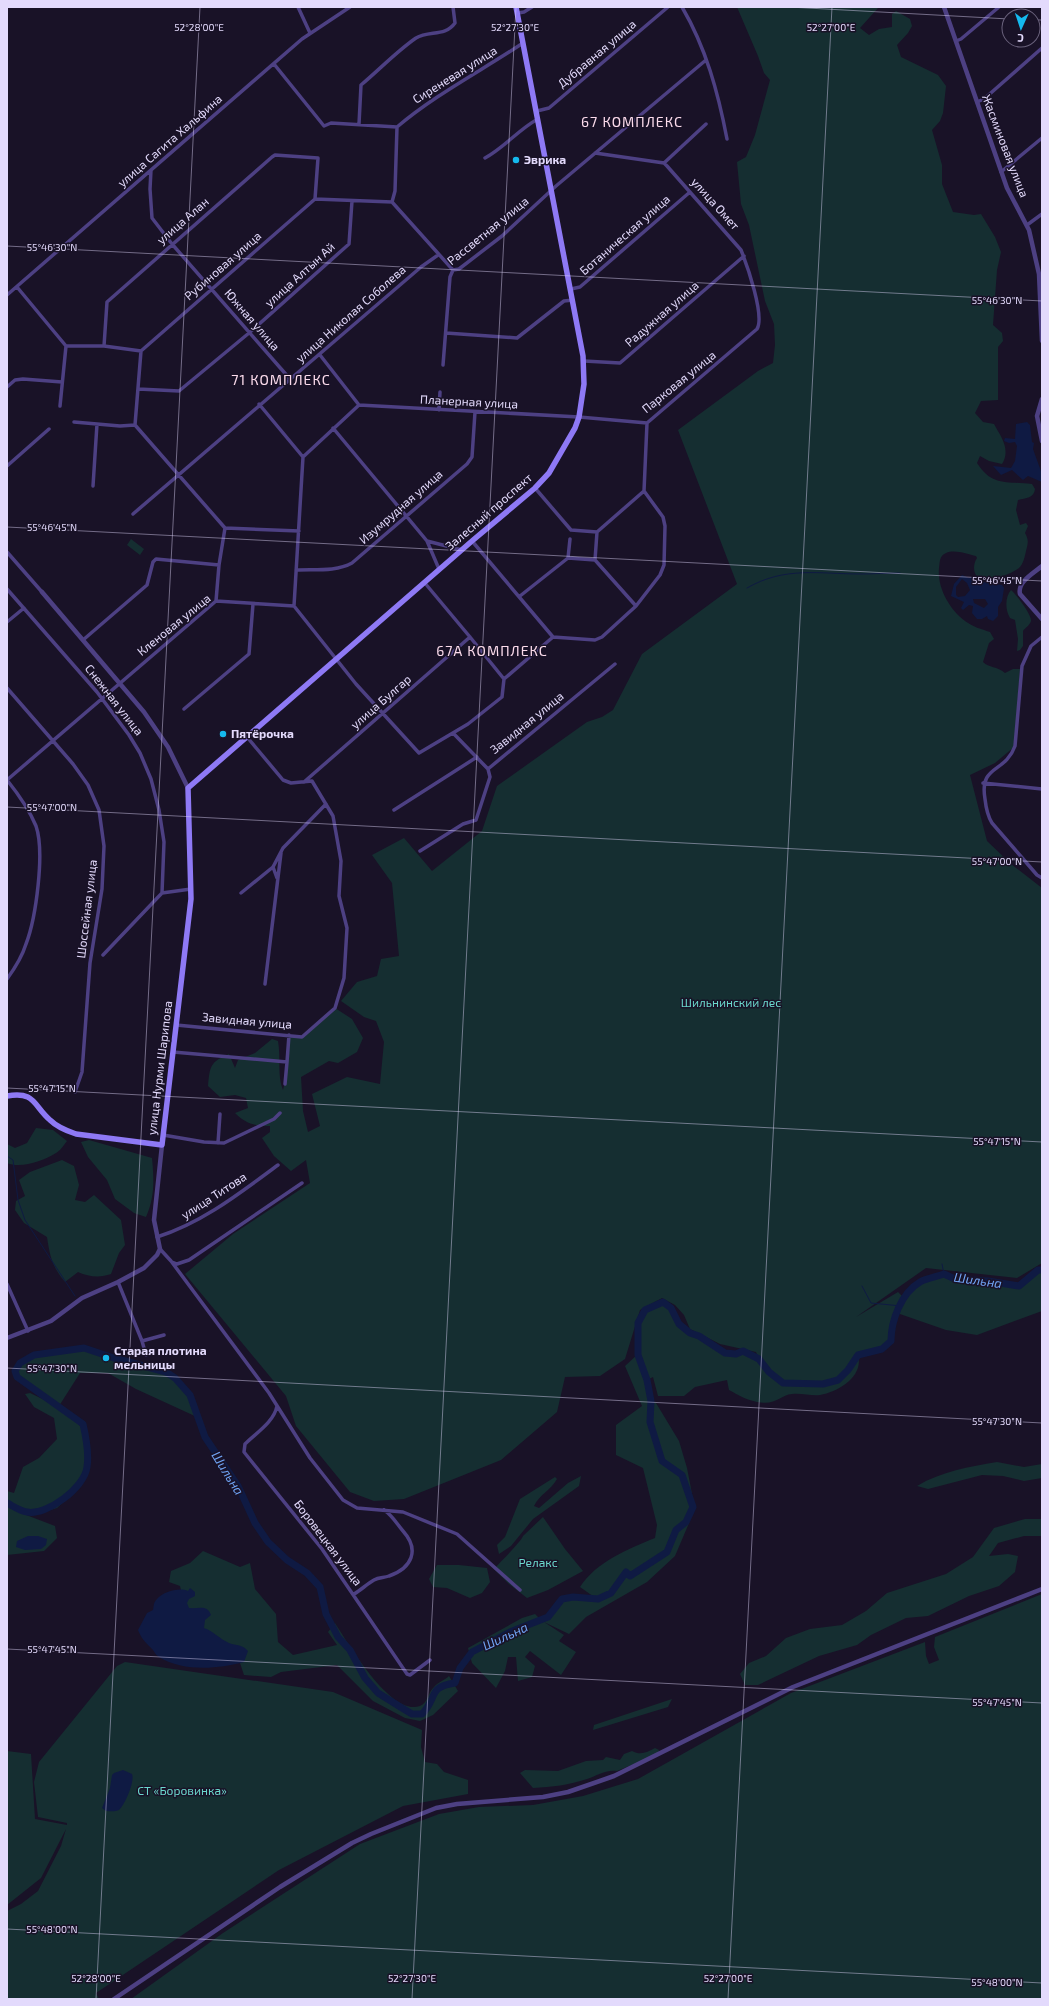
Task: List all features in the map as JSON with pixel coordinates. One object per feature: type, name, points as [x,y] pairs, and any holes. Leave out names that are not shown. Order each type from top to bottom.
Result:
[{"type":"main road","name":"Залесный проспект","points":[[188,788],[439,569],[535,488],[549,473],[569,441],[579,417],[584,384],[584,361],[516,7]]},
{"type":"main road","name":"улица Нурми Шарипова","points":[[162,1145],[191,889],[188,788]]},
{"type":"main road","points":[[7,1096],[18,1094],[27,1096],[36,1102],[50,1120],[63,1129],[76,1134],[162,1145]]},
{"type":"street","points":[[298,7],[310,33]]},
{"type":"street","name":"улица Сагита Хальфина","points":[[7,295],[310,33],[350,7]]},
{"type":"street","points":[[359,124],[361,85],[417,37],[446,32],[452,27],[455,23],[453,7]]},
{"type":"street","points":[[518,13],[524,12],[532,7]]},
{"type":"street","name":"Дубравная улица","points":[[537,111],[549,108],[668,7]]},
{"type":"street","points":[[682,7],[693,27],[706,60],[720,102],[727,139]]},
{"type":"street","name":"Жасминовая улица","points":[[944,7],[1008,192],[1027,225],[1041,286],[1042,341]]},
{"type":"street","points":[[956,41],[999,7]]},
{"type":"street","name":"Сиреневая улица","points":[[397,127],[425,104],[449,88],[493,63],[524,43]]},
{"type":"street","points":[[977,102],[984,99],[1042,48]]},
{"type":"street","name":"Рассветная улица","points":[[443,365],[450,277],[453,270],[459,269],[502,236],[552,190],[706,60]]},
{"type":"street","points":[[274,64],[324,126],[331,123],[397,127],[395,191],[392,202]]},
{"type":"street","points":[[485,158],[498,151],[531,123],[538,119]]},
{"type":"street","points":[[595,153],[664,163],[706,124]]},
{"type":"street","points":[[1001,172],[1042,138]]},
{"type":"street","name":"улица Алан","points":[[104,346],[107,302],[272,157],[275,155],[318,158],[315,199]]},
{"type":"street","name":"улица Омет","points":[[664,163],[736,244],[744,256],[757,305],[760,323],[757,329]]},
{"type":"street","name":"Южная улица","points":[[151,170],[150,189],[152,218],[172,244],[290,379]]},
{"type":"street","name":"Ботаническая улица","points":[[571,289],[580,287],[690,192]]},
{"type":"street","points":[[315,199],[392,202],[453,270]]},
{"type":"street","name":"Рубиновая улица","points":[[141,351],[315,199]]},
{"type":"street","name":"улица Алтын Ай","points":[[138,389],[179,391],[249,333],[349,244],[352,201]]},
{"type":"street","points":[[1027,225],[1042,214]]},
{"type":"street","name":"улица Николая Соболева","points":[[133,514],[180,476],[259,404],[320,355],[421,267],[438,255]]},
{"type":"street","name":"Радужная улица","points":[[584,361],[620,364],[744,256]]},
{"type":"street","points":[[17,287],[66,346],[60,406]]},
{"type":"street","points":[[446,333],[517,338],[564,301],[573,300]]},
{"type":"street","name":"Парковая улица","points":[[579,417],[647,423],[757,329]]},
{"type":"street","points":[[66,346],[104,346],[141,351],[135,424],[225,528],[299,531]]},
{"type":"street","points":[[303,456],[359,405],[320,355]]},
{"type":"street","points":[[7,387],[19,380],[62,382]]},
{"type":"street","points":[[439,410],[440,392]]},
{"type":"street","points":[[1042,399],[1037,416],[1042,441]]},
{"type":"street","points":[[259,404],[303,456],[294,606],[356,684],[419,753],[468,724],[502,696],[504,679],[553,637],[595,640],[602,637],[636,606],[660,575],[664,565],[665,526],[663,517],[644,491],[647,423]]},
{"type":"street","name":"Планерная улица","points":[[359,405],[579,417]]},
{"type":"street","name":"Изумрудная улица","points":[[296,570],[344,568],[352,563],[467,464],[472,457],[475,412]]},
{"type":"street","points":[[74,422],[120,426],[135,424]]},
{"type":"street","points":[[94,486],[97,424]]},
{"type":"street","points":[[333,428],[427,541],[439,569]]},
{"type":"street","points":[[7,466],[49,429]]},
{"type":"street","points":[[535,488],[571,530],[597,532]]},
{"type":"street","points":[[595,560],[597,532],[644,491]]},
{"type":"street","points":[[216,601],[219,566],[225,528]]},
{"type":"street","points":[[568,558],[570,539]]},
{"type":"street","points":[[427,541],[462,550]]},
{"type":"street","points":[[472,541],[520,596],[553,637]]},
{"type":"street","points":[[7,552],[120,682],[144,712],[168,747],[188,788]]},
{"type":"street","points":[[520,596],[568,558],[595,560],[636,606]]},
{"type":"street","points":[[83,640],[148,585],[153,562],[156,560],[219,566]]},
{"type":"street","points":[[1042,566],[1022,584],[1019,590],[1020,594],[1042,619]]},
{"type":"street","points":[[424,582],[504,679]]},
{"type":"street","name":"Снежная улица","points":[[7,589],[102,698],[135,743],[151,779],[159,810],[164,842],[162,893]]},
{"type":"street","name":"Кленовая улица","points":[[7,780],[216,601],[294,606]]},
{"type":"street","points":[[184,709],[249,654],[253,604]]},
{"type":"street","points":[[7,622],[24,608]]},
{"type":"street","name":"улица Булгар","points":[[304,782],[470,636]]},
{"type":"street","points":[[1042,637],[1032,646],[1022,666],[1015,746],[1013,752],[1008,759],[983,782],[989,819],[1037,875],[1042,878]]},
{"type":"street","name":"Завидная улица","points":[[420,851],[463,824],[476,820],[490,777],[488,769],[615,664]]},
{"type":"street","name":"Шоссейная улица","points":[[7,688],[52,740],[88,785],[99,810],[104,846],[102,889],[90,963],[82,1072],[75,1092]]},
{"type":"street","points":[[453,733],[488,769]]},
{"type":"street","points":[[241,893],[273,867],[283,848],[326,804],[312,781],[291,783],[283,780],[247,737]]},
{"type":"street","name":"Завидная улица","points":[[394,810],[477,757]]},
{"type":"street","points":[[7,780],[24,801],[36,828],[40,843],[41,859],[30,932],[22,954],[7,979]]},
{"type":"street","points":[[983,782],[1042,789]]},
{"type":"street","name":"Завидная улица","points":[[176,1025],[302,1037],[335,1008],[344,978],[347,928],[339,896],[341,860],[333,816],[326,804]]},
{"type":"street","points":[[265,984],[277,878],[280,874],[281,853]]},
{"type":"street","points":[[273,867],[277,878]]},
{"type":"street","points":[[103,955],[162,893],[191,889]]},
{"type":"street","points":[[285,1084],[289,1035]]},
{"type":"street","points":[[173,1052],[287,1062]]},
{"type":"street","points":[[163,1136],[218,1143],[230,1141],[274,1119],[280,1113]]},
{"type":"street","points":[[218,1143],[220,1114]]},
{"type":"street","name":"улица Нурми Шарипова","points":[[160,1249],[154,1220],[162,1145]]},
{"type":"street","name":"улица Титова","points":[[157,1238],[190,1225],[236,1196],[278,1165]]},
{"type":"street","points":[[171,1261],[177,1264],[190,1260],[302,1183]]},
{"type":"street","points":[[7,1338],[51,1321],[82,1298],[118,1282],[148,1264],[157,1256],[160,1249],[171,1261],[277,1406],[310,1458],[343,1500],[357,1508],[403,1512],[457,1534],[520,1590]]},
{"type":"street","points":[[118,1282],[142,1341],[146,1355]]},
{"type":"street","points":[[7,1284],[28,1331]]},
{"type":"street","points":[[142,1341],[164,1335]]},
{"type":"street","name":"Боровецкая улица","points":[[277,1406],[271,1419],[245,1444],[243,1449],[322,1549],[407,1674],[410,1675],[430,1660]]},
{"type":"street","points":[[354,1594],[364,1589],[373,1580],[390,1576],[404,1568],[411,1560],[412,1548],[410,1539],[390,1514],[383,1510]]},
{"type":"street","points":[[114,1999],[280,1887],[352,1843],[372,1834],[436,1808],[457,1804],[543,1797],[568,1792],[614,1776],[793,1687],[1042,1589]]},
{"type":"green space","name":"Шильнинский лес","points":[[737,7],[877,7],[878,8],[860,28],[869,35],[879,29],[892,27],[892,14],[896,11],[910,19],[912,26],[897,45],[901,57],[938,75],[946,86],[943,113],[940,121],[932,130],[942,165],[942,184],[953,212],[974,215],[981,214],[995,237],[1001,252],[997,270],[993,325],[1002,333],[1003,341],[998,347],[998,400],[981,401],[975,413],[983,422],[994,424],[1002,438],[1006,453],[1002,464],[989,461],[980,456],[977,463],[983,471],[995,479],[1008,482],[1032,484],[1035,489],[1033,494],[1029,497],[1018,500],[1016,510],[1020,525],[1026,523],[1028,526],[1025,533],[1028,540],[1027,546],[1024,560],[1020,567],[1013,572],[999,577],[987,580],[979,578],[974,569],[977,558],[976,556],[961,552],[949,552],[941,557],[939,575],[945,597],[959,616],[977,628],[990,632],[994,639],[989,643],[983,662],[1005,673],[1013,669],[1020,669],[1014,747],[995,763],[970,775],[987,841],[1011,864],[1042,888],[1042,1263],[1017,1278],[926,1268],[856,1317],[898,1292],[904,1298],[919,1282],[944,1274],[955,1279],[988,1281],[1019,1286],[1038,1270],[1042,1270],[1042,1311],[977,1335],[946,1330],[897,1313],[891,1327],[891,1341],[882,1349],[858,1355],[859,1363],[854,1376],[842,1387],[820,1395],[792,1394],[769,1403],[763,1403],[746,1399],[729,1390],[727,1380],[695,1387],[684,1396],[658,1396],[653,1377],[647,1380],[651,1401],[656,1403],[679,1441],[687,1468],[695,1509],[675,1556],[647,1582],[586,1617],[569,1634],[544,1622],[564,1635],[559,1641],[576,1652],[561,1675],[530,1651],[525,1657],[535,1666],[532,1677],[518,1681],[516,1657],[508,1657],[505,1671],[496,1688],[472,1663],[468,1648],[522,1618],[535,1614],[540,1619],[548,1617],[562,1599],[573,1597],[597,1599],[580,1587],[587,1578],[613,1557],[655,1538],[657,1525],[643,1468],[616,1455],[616,1425],[642,1406],[625,1366],[638,1354],[638,1323],[645,1310],[663,1302],[671,1308],[679,1324],[690,1333],[699,1336],[725,1353],[736,1354],[743,1351],[759,1359],[756,1352],[720,1344],[690,1329],[684,1315],[675,1305],[662,1298],[640,1310],[625,1359],[600,1376],[565,1377],[557,1412],[501,1460],[404,1499],[374,1501],[350,1492],[296,1426],[286,1396],[185,1274],[233,1234],[310,1183],[306,1160],[291,1171],[274,1156],[262,1138],[270,1132],[270,1126],[251,1124],[239,1117],[235,1113],[248,1108],[246,1098],[235,1095],[220,1097],[208,1086],[209,1074],[215,1062],[223,1057],[229,1054],[235,1068],[238,1060],[255,1053],[272,1039],[278,1041],[280,1079],[283,1090],[289,1035],[302,1037],[335,1008],[352,1019],[363,1038],[357,1052],[338,1063],[329,1061],[301,1077],[303,1111],[308,1132],[320,1126],[312,1094],[347,1077],[380,1084],[384,1042],[376,1021],[364,1017],[341,1001],[357,982],[377,976],[381,959],[399,956],[392,883],[372,855],[404,838],[432,871],[482,831],[497,786],[587,722],[602,717],[613,710],[642,654],[737,584],[678,430],[758,371],[773,363],[775,345],[774,324],[765,301],[749,225],[741,204],[737,162],[746,157],[755,135],[770,80],[764,73]]},
{"type":"green space","points":[[131,539],[144,549],[140,555],[127,545]]},
{"type":"green space","points":[[1011,590],[1020,600],[1031,618],[1030,624],[1023,631],[1023,646],[1017,651],[1018,639],[1015,620],[1010,618],[1008,615],[1007,607],[1007,600]]},
{"type":"green space","points":[[36,1128],[53,1130],[67,1141],[57,1152],[38,1161],[25,1165],[13,1165],[7,1163],[7,1144],[15,1148],[27,1143]]},
{"type":"green space","points":[[89,1140],[152,1158],[153,1188],[151,1202],[146,1217],[134,1213],[115,1199],[107,1180],[88,1157],[81,1142]]},
{"type":"green space","points":[[62,1160],[74,1166],[79,1185],[75,1200],[85,1202],[94,1195],[121,1220],[125,1245],[119,1253],[111,1274],[94,1276],[78,1272],[65,1282],[52,1261],[47,1237],[24,1223],[15,1210],[16,1201],[25,1196],[19,1180],[30,1172]]},
{"type":"green space","points":[[84,1348],[166,1372],[190,1395],[197,1417],[136,1389],[108,1373],[80,1373],[59,1406],[63,1406],[85,1432],[90,1462],[79,1488],[57,1508],[41,1513],[21,1513],[55,1526],[57,1538],[44,1551],[7,1555],[7,1491],[14,1493],[23,1467],[39,1458],[57,1439],[54,1418],[34,1407],[25,1394],[30,1393],[55,1405],[27,1386],[15,1371],[28,1358],[46,1352]]},
{"type":"green space","points":[[997,1462],[1024,1467],[1042,1464],[1042,1478],[1024,1481],[1003,1476],[982,1475],[928,1489],[917,1486],[946,1473]]},
{"type":"green space","points":[[581,1476],[579,1486],[533,1519],[511,1546],[499,1554],[497,1545],[505,1537],[520,1499],[555,1477],[557,1479],[555,1483],[536,1502],[534,1506],[539,1508],[568,1483]]},
{"type":"green space","name":"Релакс","points":[[543,1517],[565,1549],[583,1571],[548,1590],[527,1598],[509,1584],[494,1569],[515,1547],[523,1536]]},
{"type":"green space","points":[[1025,1519],[1042,1519],[1042,1536],[1024,1536],[998,1543],[989,1556],[1008,1554],[1018,1556],[1015,1572],[999,1586],[969,1596],[928,1616],[906,1618],[871,1635],[857,1645],[819,1656],[758,1685],[745,1685],[740,1674],[749,1663],[766,1656],[786,1638],[810,1629],[842,1625],[866,1611],[887,1593],[946,1574],[973,1557],[994,1528]]},
{"type":"green space","points":[[203,1551],[240,1567],[250,1563],[255,1589],[276,1614],[278,1642],[293,1655],[337,1645],[328,1632],[335,1623],[360,1661],[384,1690],[396,1700],[409,1706],[423,1705],[432,1689],[449,1676],[458,1691],[433,1715],[420,1721],[405,1718],[373,1701],[337,1665],[281,1672],[271,1677],[244,1675],[236,1651],[207,1635],[185,1607],[180,1586],[169,1582],[171,1571],[190,1563]]},
{"type":"green space","points":[[437,1565],[459,1565],[487,1568],[490,1582],[482,1593],[470,1598],[447,1588],[433,1587],[429,1579]]},
{"type":"green space","points":[[1042,1594],[1042,1999],[131,1999],[223,1933],[360,1844],[439,1814],[479,1807],[533,1805],[583,1796],[638,1779],[791,1693],[925,1642],[926,1656],[929,1664],[939,1660],[934,1647],[935,1637]]},
{"type":"green space","name":"СТ «Боровинка»","points":[[125,1662],[333,1692],[422,1730],[421,1747],[425,1762],[437,1764],[444,1772],[468,1780],[468,1794],[403,1806],[279,1870],[96,1993],[99,1999],[7,1999],[7,1911],[21,1904],[38,1891],[61,1846],[66,1829],[41,1878],[7,1905],[7,1751],[31,1754],[35,1819],[67,1825],[67,1823],[38,1817],[34,1782],[39,1762],[117,1666]]},
{"type":"green space","points":[[672,1699],[668,1707],[593,1730],[594,1725]]},
{"type":"green space","points":[[655,1748],[659,1750],[658,1754],[617,1771],[605,1772],[587,1779],[567,1784],[533,1788],[520,1773],[525,1770],[558,1771],[586,1761],[603,1760],[606,1757],[620,1760],[624,1754],[632,1751],[641,1753]]},
{"type":"water","points":[[1027,422],[1030,425],[1032,442],[1034,443],[1033,449],[1042,474],[1042,482],[1028,476],[1023,480],[1012,470],[1001,475],[993,466],[1011,468],[1015,461],[1017,446],[1015,442],[1009,443],[1004,441],[1005,438],[1015,439],[1016,424]]},
{"type":"water","points":[[962,575],[969,578],[973,576],[983,582],[1002,585],[1004,588],[1002,601],[998,607],[998,616],[993,621],[988,619],[987,616],[982,619],[977,619],[972,613],[973,606],[969,605],[963,610],[961,608],[964,602],[951,596],[954,584]],"holes":[[[962,579],[967,583],[970,590],[965,596],[958,597],[956,595],[956,587]],[[973,599],[985,599],[988,604],[984,608],[974,603]]]},
{"type":"water","points":[[28,1536],[38,1536],[47,1539],[46,1545],[41,1549],[25,1550],[16,1547],[17,1541]]},
{"type":"water","points":[[190,1588],[195,1592],[195,1596],[189,1599],[187,1603],[189,1608],[207,1609],[211,1615],[205,1620],[204,1628],[229,1643],[246,1649],[248,1651],[244,1662],[201,1668],[179,1665],[168,1662],[158,1656],[143,1640],[138,1630],[147,1613],[153,1610],[154,1603],[157,1599],[163,1594],[171,1591],[188,1591]]},
{"type":"water","points":[[123,1770],[132,1774],[133,1777],[129,1793],[119,1810],[106,1811],[102,1808],[110,1788],[112,1775]]},
{"type":"waterway","points":[[747,588],[761,581],[789,574],[900,573]]},
{"type":"waterway","points":[[7,1156],[13,1160],[18,1200],[25,1220],[75,1296]]},
{"type":"waterway","points":[[942,1264],[944,1274]]},
{"type":"waterway","name":"Шильна","points":[[7,1503],[19,1510],[27,1512],[35,1512],[54,1505],[80,1483],[85,1475],[88,1462],[83,1424],[17,1377],[15,1371],[20,1363],[34,1355],[84,1348],[166,1372],[175,1378],[190,1395],[205,1437],[238,1486],[255,1523],[268,1542],[287,1560],[307,1573],[320,1587],[326,1614],[338,1637],[350,1650],[365,1678],[378,1693],[412,1714],[422,1714],[430,1703],[436,1690],[440,1687],[455,1683],[460,1668],[472,1652],[510,1632],[548,1617],[562,1599],[573,1597],[598,1599],[611,1593],[626,1572],[630,1576],[667,1552],[676,1530],[686,1522],[693,1507],[682,1475],[662,1461],[650,1422],[651,1401],[647,1380],[638,1355],[638,1323],[645,1310],[663,1302],[671,1308],[679,1324],[690,1333],[699,1336],[725,1353],[736,1354],[743,1351],[759,1359],[769,1372],[783,1383],[823,1384],[838,1380],[848,1370],[858,1355],[882,1349],[891,1341],[891,1333],[898,1308],[907,1293],[920,1282],[944,1274],[955,1279],[988,1281],[1019,1286],[1038,1270],[1042,1270]]},
{"type":"waterway","points":[[862,1286],[871,1303],[901,1306]]},
{"type":"place","name":"Эврика","points":[[516,160]]},
{"type":"place","name":"Пятёрочка","points":[[223,734]]},
{"type":"place","name":"Старая плотина мельницы","points":[[106,1358]]},
{"type":"district","name":"67 КОМПЛЕКС","points":[[632,122]]},
{"type":"district","name":"71 КОМПЛЕКС","points":[[281,380]]},
{"type":"district","name":"67А КОМПЛЕКС","points":[[492,651]]}]
